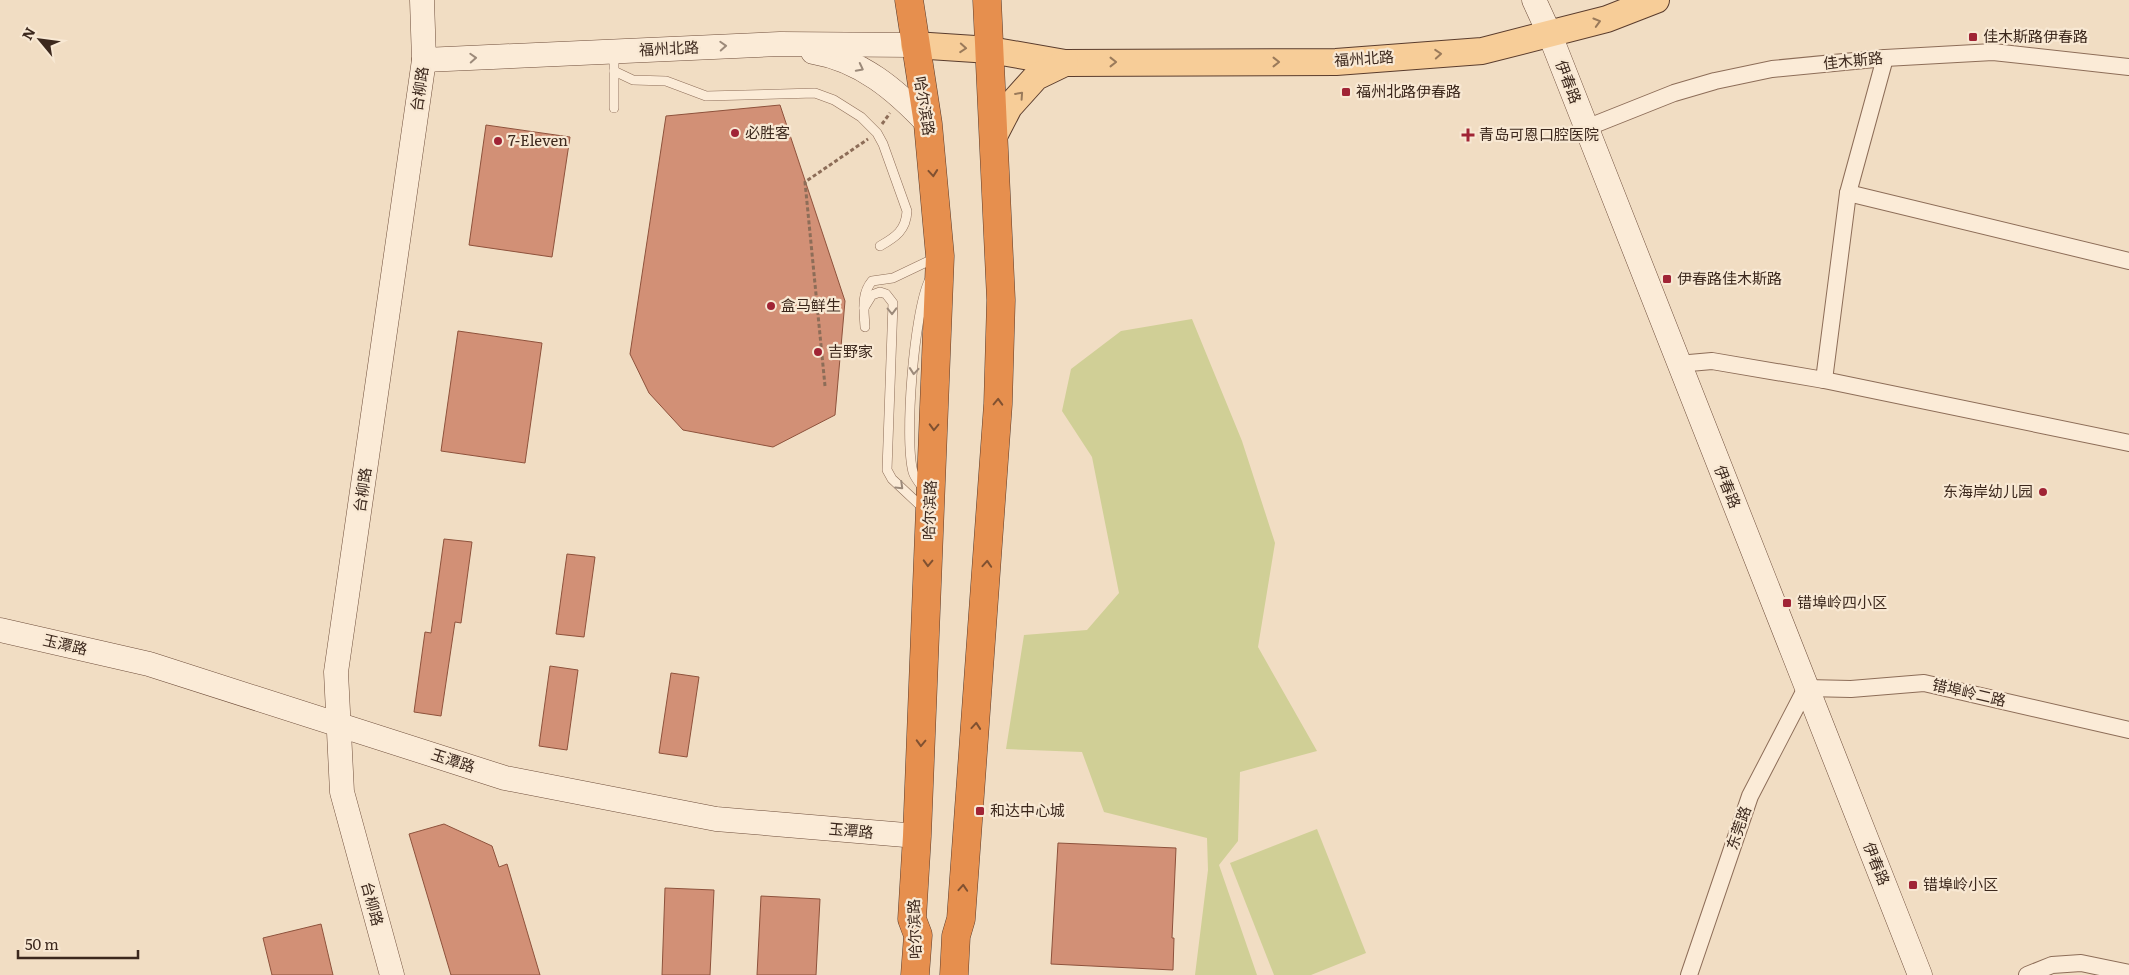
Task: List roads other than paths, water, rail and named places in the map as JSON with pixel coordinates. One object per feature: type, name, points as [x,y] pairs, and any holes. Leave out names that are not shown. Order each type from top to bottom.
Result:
[{"type":"highway","name":"哈尔滨路","points":[[908,0],[928,124],[940,256],[912,919],[918,935],[916,975]]},
{"type":"highway","points":[[954,975],[956,936],[961,919],[998,404],[1001,300],[987,0]]},
{"type":"main road","name":"福州北路","points":[[914,45],[990,50],[1065,63],[1336,62],[1482,51],[1607,19],[1656,0]]},
{"type":"main road","points":[[994,136],[1009,107],[1036,78],[1065,63]]},
{"type":"street","name":"台柳路","points":[[392,975],[342,792],[336,672],[424,60],[422,0]]},
{"type":"street","name":"伊春路","points":[[1534,0],[1550,35],[1920,975]]},
{"type":"street","name":"福州北路","points":[[424,60],[614,61],[780,44],[914,45]]},
{"type":"street","points":[[780,44],[831,55],[863,70],[901,96],[928,124]]},
{"type":"street","name":"佳木斯路","points":[[1586,128],[1674,93],[1715,81],[1772,69],[1885,58],[1993,52],[2129,67]]},
{"type":"street","points":[[1824,380],[1848,193],[1885,58]]},
{"type":"street","points":[[1848,193],[2129,261]]},
{"type":"street","points":[[1678,364],[1712,361],[1824,380],[2129,443]]},
{"type":"street","name":"玉潭路","points":[[0,630],[149,664],[505,778],[716,819],[917,836]]},
{"type":"street","name":"错埠岭二路","points":[[1806,688],[1851,689],[1924,682],[2129,730]]},
{"type":"street","name":"东莞路","points":[[1689,975],[1750,796],[1806,688]]},
{"type":"street","points":[[2027,975],[2052,965],[2081,963],[2129,973]]},
{"type":"lane","points":[[614,61],[614,108]]},
{"type":"lane","points":[[614,61],[633,80],[666,81],[706,96],[815,94],[834,100],[861,117],[876,133],[883,144],[907,212],[907,222],[901,233],[880,246]]},
{"type":"lane","points":[[865,327],[866,288],[872,281],[893,278],[940,256]]},
{"type":"lane","points":[[864,308],[872,294],[880,292],[886,294],[893,304],[887,470],[892,479],[930,506]]},
{"type":"place","name":"佳木斯路伊春路","points":[[1973,37]]},
{"type":"place","name":"福州北路伊春路","points":[[1346,92]]},
{"type":"place","name":"必胜客","points":[[735,133]]},
{"type":"place","name":"青岛可恩口腔医院","points":[[1468,135]]},
{"type":"place","name":"7-Eleven","points":[[498,141]]},
{"type":"place","name":"伊春路佳木斯路","points":[[1667,279]]},
{"type":"place","name":"盒马鲜生","points":[[771,306]]},
{"type":"place","name":"吉野家","points":[[818,352]]},
{"type":"place","name":"东海岸幼儿园","points":[[2043,492]]},
{"type":"place","name":"错埠岭四小区","points":[[1787,603]]},
{"type":"place","name":"和达中心城","points":[[980,811]]},
{"type":"place","name":"错埠岭小区","points":[[1913,885]]}]
